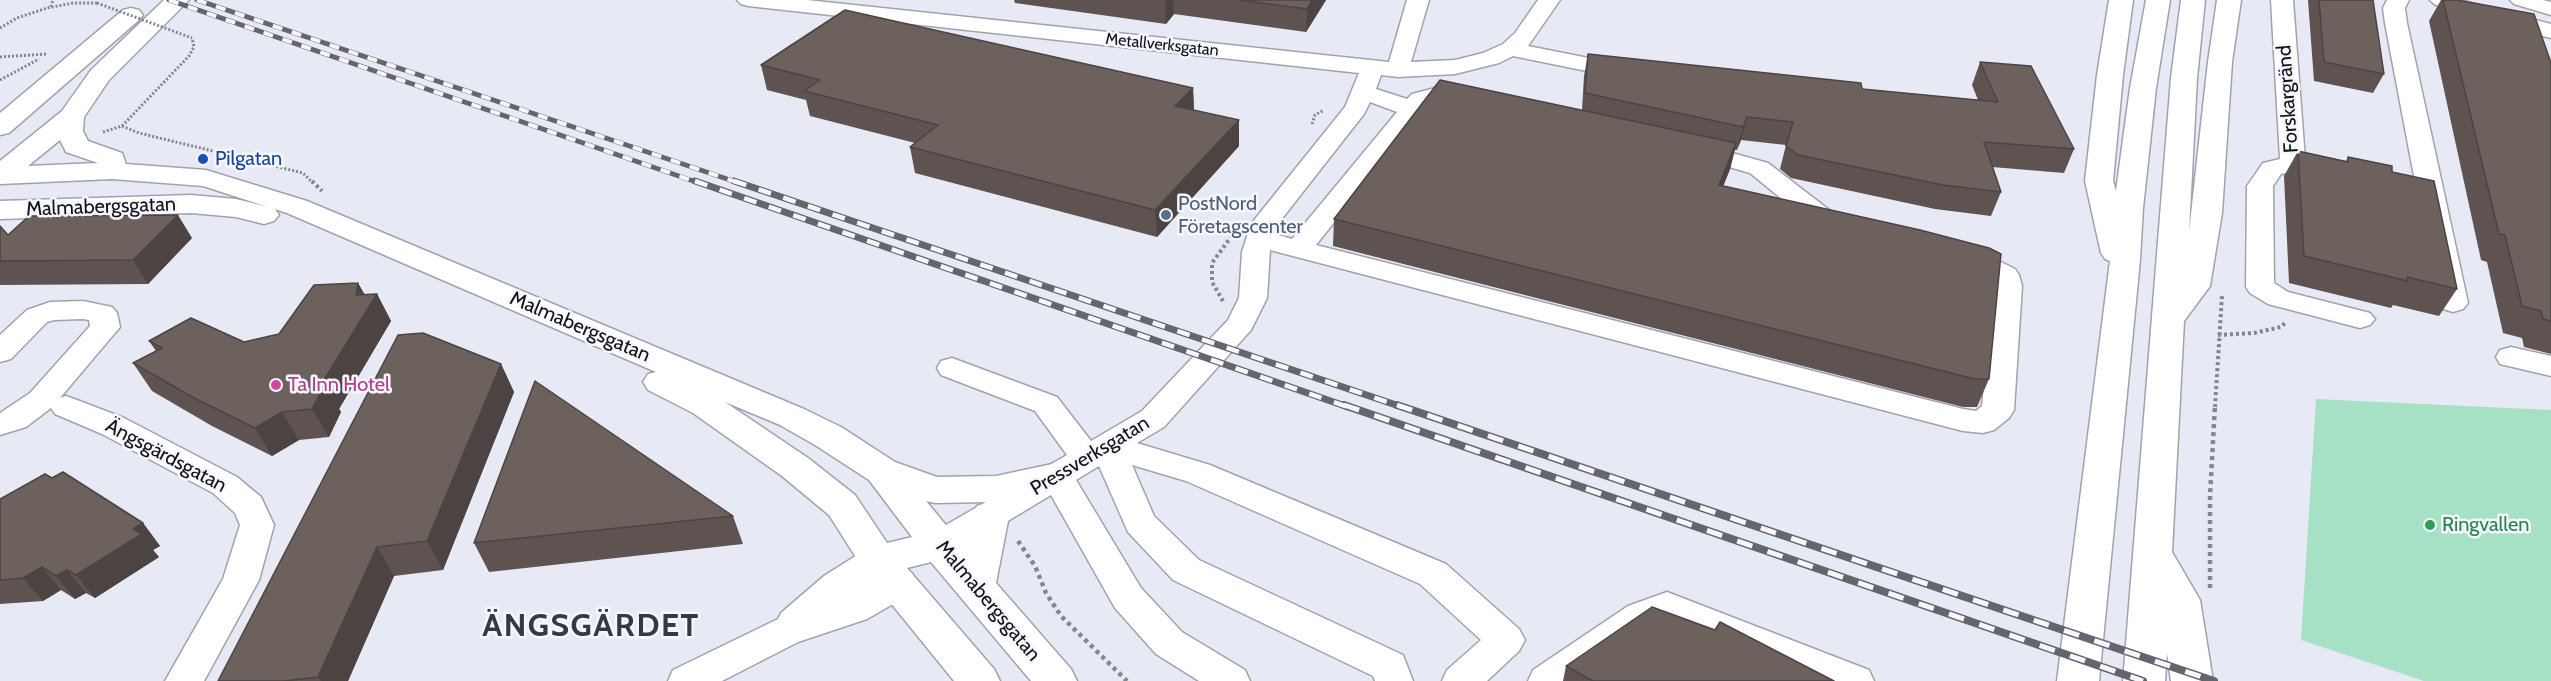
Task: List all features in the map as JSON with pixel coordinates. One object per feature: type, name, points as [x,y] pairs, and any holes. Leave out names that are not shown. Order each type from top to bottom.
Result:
[{"type":"main road","points":[[0,127],[149,0]]},
{"type":"main road","points":[[0,175],[70,117],[100,75],[177,0]]},
{"type":"main road","points":[[2121,0],[2110,75],[2099,181],[2114,240],[2121,288]]},
{"type":"main road","points":[[2078,681],[2144,88],[2158,0]]},
{"type":"main road","points":[[2144,681],[2184,78],[2193,0]]},
{"type":"main road","points":[[2169,319],[2194,286],[2207,213],[2222,42],[2229,0]]},
{"type":"main road","points":[[0,109],[34,99]]},
{"type":"main road","points":[[0,144],[38,104],[34,99]]},
{"type":"main road","points":[[70,117],[70,131],[76,146],[112,159],[112,171]]},
{"type":"main road","name":"Malmabergsgatan","points":[[0,175],[112,171],[206,178],[297,207],[792,417],[828,436],[882,471],[975,588],[1056,681]]},
{"type":"main road","points":[[0,190],[137,182],[157,173]]},
{"type":"main road","name":"Malmabergsgatan","points":[[0,210],[191,204],[236,208],[278,218],[659,382],[705,405],[795,467],[842,505],[889,572],[979,681]]},
{"type":"main road","points":[[882,471],[935,490],[996,489],[1084,460]]},
{"type":"main road","points":[[975,588],[1001,526]]},
{"type":"main road","points":[[889,572],[940,545]]},
{"type":"main road","points":[[2153,553],[2180,600],[2192,681]]},
{"type":"street","name":"Metallverksgatan","points":[[748,0],[1378,77],[1455,67],[1491,58],[1511,49],[1523,38],[1549,0]]},
{"type":"street","name":"Pressverksgatan","points":[[940,545],[1001,526],[1084,460],[1153,419],[1241,324],[1253,298],[1256,252],[1248,235],[1264,224],[1356,109],[1378,77],[1418,0]]},
{"type":"street","name":"Forskargränd","points":[[2282,0],[2293,164],[2350,177]]},
{"type":"street","points":[[2398,0],[2394,8],[2420,191],[2453,303]]},
{"type":"street","points":[[2441,0],[2470,11],[2551,31]]},
{"type":"street","points":[[2521,0],[2551,9]]},
{"type":"street","points":[[2527,26],[2551,48]]},
{"type":"street","points":[[1511,49],[1608,70],[1643,74]]},
{"type":"street","points":[[1378,77],[1412,109]]},
{"type":"street","points":[[1298,249],[1420,99],[1435,95],[1497,106]]},
{"type":"street","points":[[1672,145],[1730,158],[1759,168],[1831,225],[1865,234]]},
{"type":"street","points":[[2293,164],[2272,168],[2260,186],[2260,286],[2278,298],[2360,319]]},
{"type":"street","points":[[1248,235],[1963,420],[1983,422],[1998,410],[2008,286],[2005,275],[1989,267],[1933,252]]},
{"type":"street","points":[[0,352],[37,316],[44,313],[83,310],[102,313],[105,327],[41,400],[15,419],[0,424]]},
{"type":"street","points":[[2511,357],[2551,366]]},
{"type":"street","points":[[952,368],[1046,404],[1084,460],[1186,570],[1389,666],[1394,681]]},
{"type":"street","name":"Ängsgärdsgatan","points":[[66,407],[113,426],[225,485],[249,506],[253,515],[257,525],[255,539],[241,580],[184,681]]},
{"type":"street","points":[[1084,460],[1128,598],[1169,643],[1231,681]]},
{"type":"street","points":[[1084,460],[1198,473],[1432,574],[1506,640],[1461,681]]},
{"type":"street","points":[[687,681],[785,631],[854,609],[889,572]]},
{"type":"street","points":[[1547,681],[1641,616],[1667,606],[1855,681]]},
{"type":"path","points":[[51,7],[53,0]]},
{"type":"path","points":[[0,28],[17,18],[51,7],[97,3],[192,38],[194,47],[189,56],[122,126]]},
{"type":"path","points":[[0,57],[51,53]]},
{"type":"path","points":[[1310,128],[1315,115],[1332,107]]},
{"type":"path","points":[[1226,309],[1212,282],[1212,263],[1215,256],[1248,235]]},
{"type":"path","points":[[2210,596],[2210,496],[2218,335],[2223,286]]},
{"type":"path","points":[[2218,335],[2254,333],[2281,327],[2296,310],[2297,304]]},
{"type":"path","points":[[1001,526],[1035,566],[1046,593],[1061,615],[1127,681]]},
{"type":"green space","name":"Ringvallen","points":[[2316,399],[2551,410],[2551,681],[2424,681],[2301,640]]},
{"type":"building","points":[[1239,0],[1312,0],[1307,9]]},
{"type":"building","points":[[2319,0],[2373,0],[2384,74],[2324,62]]},
{"type":"building","points":[[2443,0],[2457,0],[2534,14],[2551,63],[2551,321],[2543,319],[2541,311],[2522,306],[2505,235],[2499,234]]},
{"type":"building","points":[[845,10],[1193,88],[1175,106],[1239,120],[1155,210],[910,147],[938,125],[804,91],[820,80],[761,65]]},
{"type":"building","points":[[1588,54],[1861,83],[1862,89],[1998,102],[1980,62],[2031,66],[2074,149],[1984,142],[2001,192],[1943,185],[1798,155],[1786,146],[1793,122],[1747,117],[1743,127],[1585,93]]},
{"type":"building","points":[[1440,80],[1736,143],[1719,185],[1920,230],[1989,248],[2001,254],[1989,379],[1975,379],[1334,219]]},
{"type":"building","points":[[2298,151],[2348,162],[2348,157],[2392,166],[2392,172],[2434,181],[2457,289],[2407,277],[2408,281],[2304,256]]},
{"type":"building","points":[[178,215],[133,260],[0,261],[0,226],[8,235],[29,216]]},
{"type":"building","points":[[358,283],[356,295],[377,294],[322,383],[325,384],[312,409],[282,412],[255,428],[194,398],[133,363],[162,348],[149,341],[191,318],[244,342],[279,334],[314,285]]},
{"type":"building","points":[[423,333],[501,364],[427,541],[377,547],[318,677],[284,681],[218,681],[398,335]]},
{"type":"building","points":[[535,381],[733,516],[474,543]]},
{"type":"building","points":[[63,472],[143,523],[133,529],[142,534],[76,575],[67,570],[56,576],[42,567],[23,578],[0,580],[0,499],[45,474],[52,478]]},
{"type":"building","points":[[1652,607],[1715,630],[1720,622],[1834,681],[1593,681],[1566,666]]},
{"type":"railway","points":[[169,0],[699,183]]},
{"type":"railway","points":[[197,0],[739,183]]},
{"type":"railway","points":[[695,181],[1348,407]]},
{"type":"railway","points":[[734,181],[1402,407]]},
{"type":"railway","points":[[1344,405],[2143,681]]},
{"type":"railway","points":[[1397,405],[2214,681]]},
{"type":"place","name":"Pilgatan","points":[[203,159]]},
{"type":"place","name":"PostNord Företagscenter","points":[[1166,215]]},
{"type":"place","name":"Ta Inn Hotel","points":[[276,385]]},
{"type":"place","name":"Ringvallen","points":[[2430,525]]},
{"type":"district","name":"ÄNGSGÄRDET","points":[[591,627]]}]
